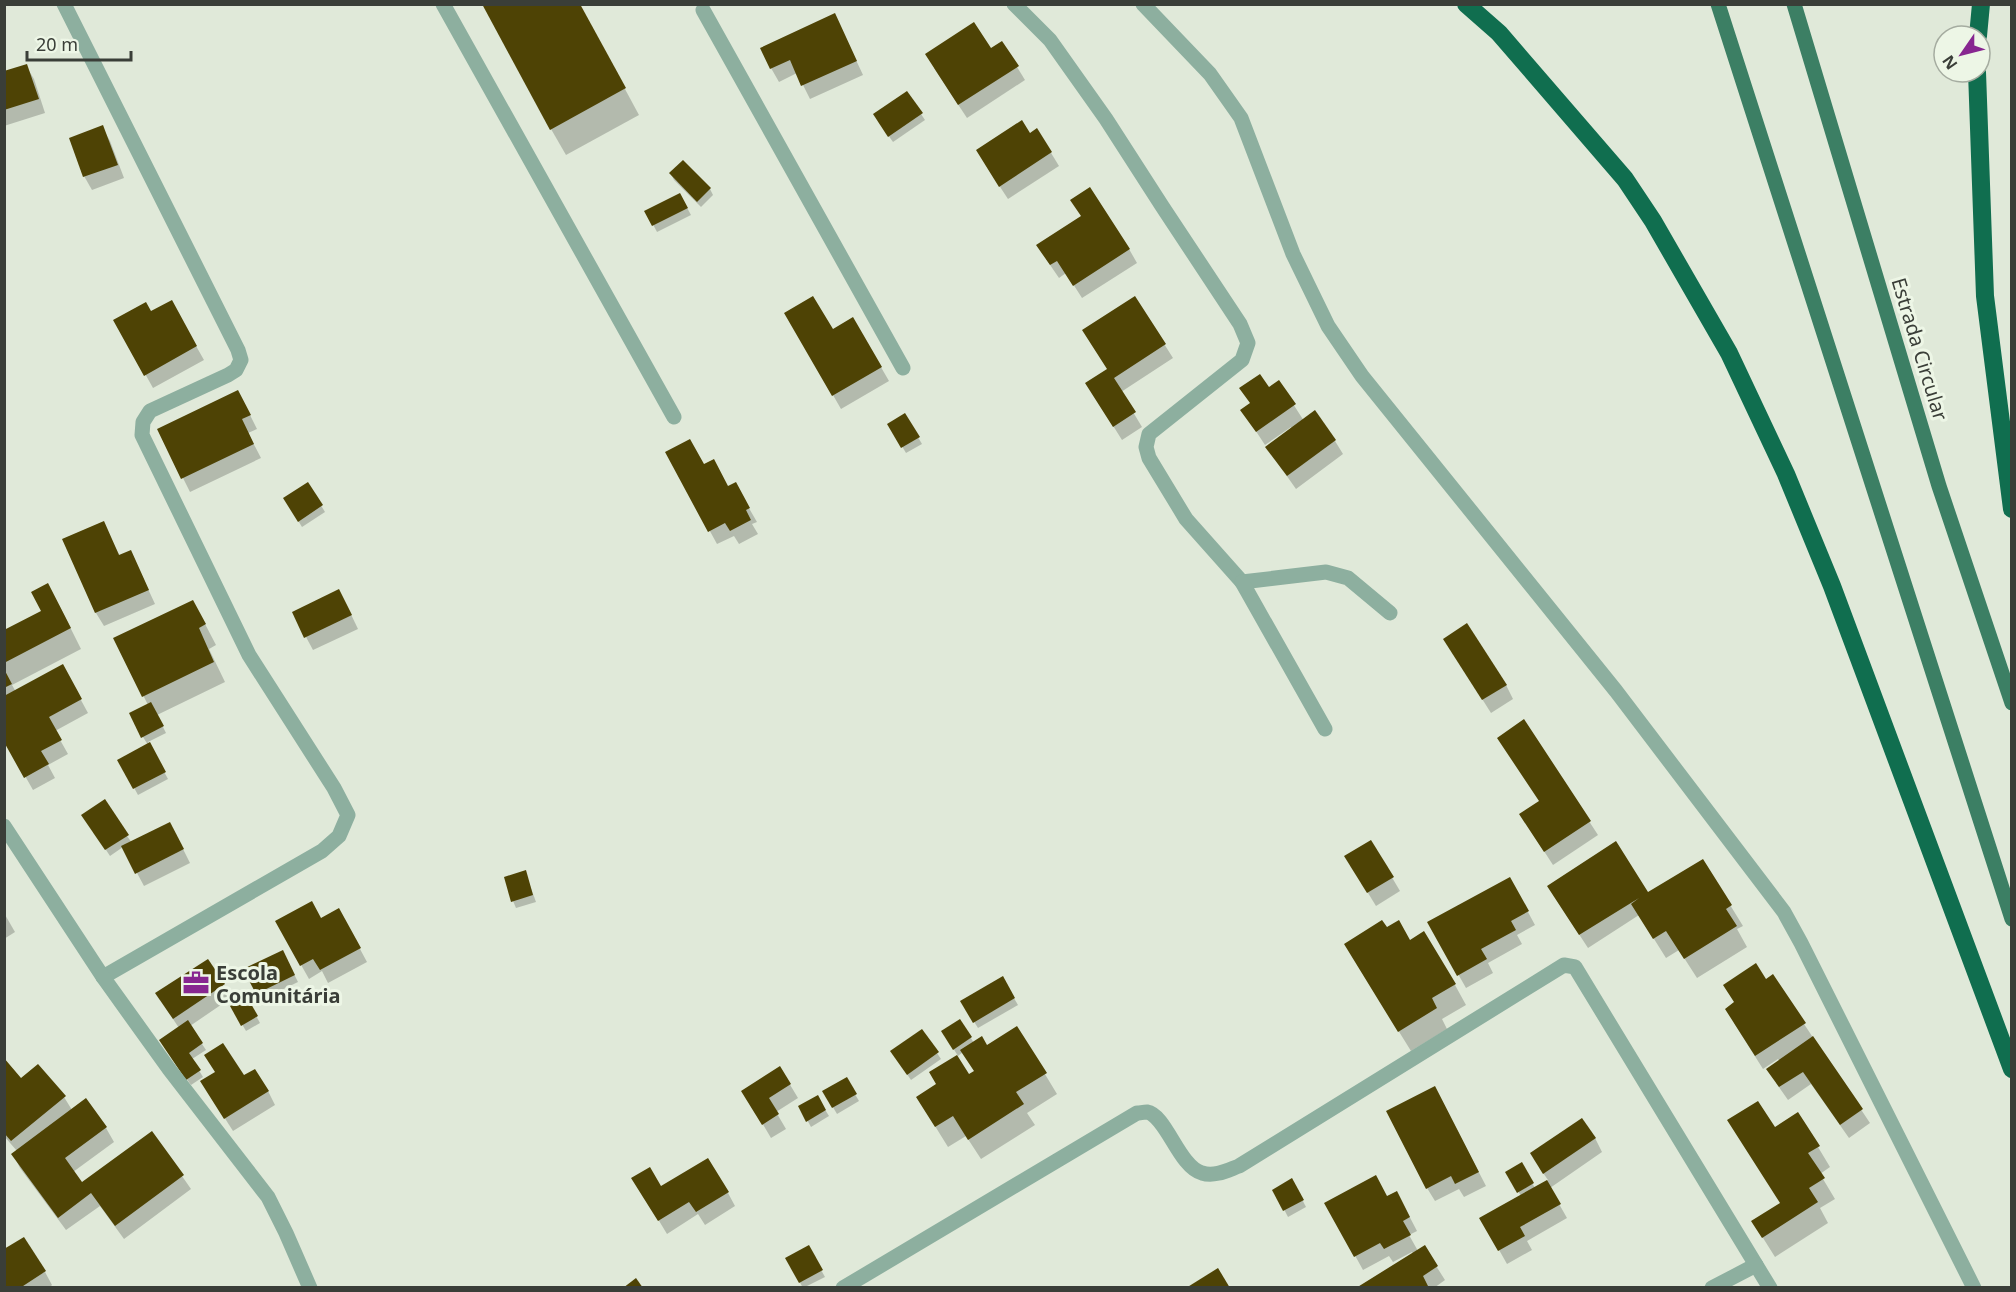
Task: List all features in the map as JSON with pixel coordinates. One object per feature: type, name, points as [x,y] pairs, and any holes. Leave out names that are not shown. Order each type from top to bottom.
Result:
[{"type":"highway","points":[[1466,4],[1499,33],[1625,179],[1653,221],[1729,353],[1786,474],[1832,586],[2012,1069]]},
{"type":"highway","points":[[1979,24],[1981,4]]},
{"type":"highway","points":[[1977,84],[1985,296],[2012,509]]},
{"type":"main road","points":[[1718,4],[2012,919]]},
{"type":"main road","name":"Estrada Circular","points":[[1794,4],[1939,486],[2012,703]]},
{"type":"street","points":[[64,4],[241,360],[236,370],[228,375],[150,411],[143,422],[142,435],[249,655],[334,788],[348,815],[339,836],[322,851],[103,977]]},
{"type":"street","points":[[443,4],[674,417]]},
{"type":"street","points":[[1014,4],[1050,40],[1106,118],[1240,324],[1248,342],[1242,360],[1149,434],[1146,447],[1149,458],[1186,519],[1242,582],[1325,729]]},
{"type":"street","points":[[1143,4],[1210,74],[1241,118],[1293,254],[1328,326],[1362,376],[1616,691],[1784,912],[1802,943],[1974,1287]]},
{"type":"street","points":[[706,6],[903,368]]},
{"type":"street","points":[[1242,582],[1326,572],[1348,578],[1390,613]]},
{"type":"street","points":[[4,826],[103,977],[169,1070],[268,1197],[310,1287]]},
{"type":"street","points":[[843,1287],[1137,1113],[1147,1112],[1156,1117],[1187,1162],[1202,1173],[1220,1173],[1239,1166],[1564,965],[1575,967],[1770,1287]]},
{"type":"street","points":[[1712,1287],[1756,1265]]},
{"type":"building","points":[[482,4],[580,4],[626,88],[550,130]]},
{"type":"building","points":[[835,13],[857,61],[801,86],[790,60],[770,69],[760,48]]},
{"type":"building","points":[[974,22],[991,48],[1002,41],[1019,66],[958,105],[925,54]]},
{"type":"building","points":[[27,64],[39,99],[4,110],[4,71]]},
{"type":"building","points":[[907,91],[923,113],[888,137],[873,114]]},
{"type":"building","points":[[1022,120],[1030,133],[1037,128],[1052,152],[999,187],[976,150]]},
{"type":"building","points":[[103,125],[118,165],[83,177],[69,138]]},
{"type":"building","points":[[683,160],[711,188],[697,202],[669,173]]},
{"type":"building","points":[[1090,187],[1130,249],[1073,286],[1057,261],[1050,265],[1036,245],[1081,216],[1070,200]]},
{"type":"building","points":[[680,193],[688,208],[652,226],[644,211]]},
{"type":"building","points":[[813,296],[833,329],[853,317],[882,367],[832,396],[784,313]]},
{"type":"building","points":[[1135,296],[1166,344],[1114,378],[1136,412],[1113,427],[1085,383],[1107,369],[1082,330]]},
{"type":"building","points":[[172,300],[197,346],[144,376],[113,320],[146,302],[151,311]]},
{"type":"building","points":[[1260,374],[1269,387],[1279,380],[1296,404],[1256,432],[1240,410],[1250,403],[1239,388]]},
{"type":"building","points":[[238,390],[251,415],[242,419],[254,444],[181,479],[157,429]]},
{"type":"building","points":[[1315,410],[1336,440],[1287,476],[1265,447]]},
{"type":"building","points":[[905,413],[920,437],[901,448],[887,424]]},
{"type":"building","points":[[690,439],[704,464],[714,459],[728,486],[736,482],[750,508],[746,510],[751,520],[730,531],[725,523],[708,532],[665,452]]},
{"type":"building","points":[[308,482],[323,505],[298,522],[283,498]]},
{"type":"building","points":[[104,521],[119,555],[131,550],[149,590],[95,613],[62,539]]},
{"type":"building","points":[[48,583],[71,628],[4,663],[4,630],[41,611],[31,592]]},
{"type":"building","points":[[339,589],[352,615],[304,638],[292,612]]},
{"type":"building","points":[[193,600],[206,624],[199,628],[214,662],[142,697],[113,638]]},
{"type":"building","points":[[1467,623],[1507,685],[1482,700],[1443,639]]},
{"type":"building","points":[[63,664],[82,699],[49,717],[62,740],[41,751],[49,764],[24,778],[4,742],[4,696]]},
{"type":"building","points":[[4,669],[12,684],[4,688]]},
{"type":"building","points":[[151,702],[164,726],[141,738],[129,713]]},
{"type":"building","points":[[1524,719],[1591,821],[1544,852],[1519,814],[1539,801],[1497,738]]},
{"type":"building","points":[[150,742],[166,772],[133,789],[117,760]]},
{"type":"building","points":[[105,799],[129,835],[105,850],[81,815]]},
{"type":"building","points":[[170,822],[184,849],[135,874],[121,846]]},
{"type":"building","points":[[1371,840],[1394,877],[1367,893],[1344,856]]},
{"type":"building","points":[[1616,841],[1648,892],[1703,859],[1732,905],[1726,909],[1737,926],[1684,959],[1666,931],[1653,939],[1631,904],[1639,898],[1579,935],[1547,886]]},
{"type":"building","points":[[526,870],[533,895],[511,902],[504,877]]},
{"type":"building","points":[[1510,877],[1529,911],[1511,921],[1516,930],[1481,949],[1487,959],[1457,976],[1427,922]]},
{"type":"building","points":[[312,901],[321,918],[339,908],[361,948],[320,970],[313,959],[300,966],[275,921]]},
{"type":"building","points":[[1382,920],[1387,927],[1399,920],[1410,940],[1424,931],[1456,984],[1432,998],[1437,1008],[1398,1032],[1344,944]]},
{"type":"building","points":[[283,950],[295,975],[256,994],[243,969]]},
{"type":"building","points":[[208,959],[225,984],[173,1019],[155,993]]},
{"type":"building","points":[[1756,963],[1766,979],[1773,974],[1806,1023],[1755,1056],[1725,1009],[1734,1002],[1723,985]]},
{"type":"building","points":[[1003,976],[1015,998],[973,1023],[960,1001]]},
{"type":"building","points":[[247,997],[258,1016],[241,1026],[230,1006]]},
{"type":"building","points":[[960,1019],[972,1037],[953,1050],[941,1031]]},
{"type":"building","points":[[188,1020],[203,1043],[189,1053],[201,1070],[186,1080],[159,1040]]},
{"type":"building","points":[[1017,1026],[1047,1073],[1016,1092],[1024,1104],[968,1140],[953,1116],[935,1127],[916,1097],[936,1084],[929,1072],[957,1055],[969,1074],[974,1071],[960,1050],[982,1036],[987,1045]]},
{"type":"building","points":[[922,1029],[939,1052],[907,1075],[890,1051]]},
{"type":"building","points":[[1813,1036],[1863,1109],[1840,1125],[1803,1072],[1779,1087],[1766,1069]]},
{"type":"building","points":[[223,1043],[244,1075],[255,1069],[269,1091],[224,1119],[200,1081],[215,1072],[204,1055]]},
{"type":"building","points":[[4,1058],[21,1078],[38,1064],[66,1096],[11,1141],[4,1133]]},
{"type":"building","points":[[780,1066],[791,1084],[769,1098],[779,1114],[762,1125],[741,1091]]},
{"type":"building","points":[[847,1077],[857,1094],[832,1108],[822,1091]]},
{"type":"building","points":[[1435,1086],[1479,1172],[1455,1184],[1451,1176],[1426,1189],[1386,1111]]},
{"type":"building","points":[[818,1095],[826,1110],[806,1122],[798,1106]]},
{"type":"building","points":[[86,1098],[107,1127],[65,1158],[82,1182],[152,1131],[184,1175],[115,1226],[91,1193],[58,1218],[11,1154]]},
{"type":"building","points":[[1758,1101],[1775,1127],[1798,1112],[1820,1146],[1808,1153],[1825,1178],[1809,1188],[1818,1202],[1762,1238],[1751,1221],[1780,1203],[1727,1120]]},
{"type":"building","points":[[1582,1118],[1596,1138],[1543,1174],[1530,1153]]},
{"type":"building","points":[[708,1158],[729,1192],[696,1212],[689,1202],[658,1221],[631,1178],[650,1167],[661,1186]]},
{"type":"building","points":[[1522,1162],[1534,1183],[1517,1193],[1505,1172]]},
{"type":"building","points":[[1376,1175],[1387,1196],[1397,1191],[1410,1217],[1403,1221],[1411,1235],[1384,1249],[1380,1243],[1354,1257],[1324,1203]]},
{"type":"building","points":[[1292,1178],[1304,1200],[1283,1211],[1272,1190]]},
{"type":"building","points":[[1547,1180],[1561,1204],[1520,1227],[1525,1236],[1498,1251],[1479,1218]]},
{"type":"building","points":[[24,1237],[46,1271],[20,1288],[4,1288],[4,1249]]},
{"type":"building","points":[[809,1245],[823,1270],[799,1283],[785,1258]]},
{"type":"building","points":[[1425,1245],[1438,1266],[1423,1276],[1429,1288],[1356,1288]]},
{"type":"building","points":[[1218,1268],[1230,1288],[1186,1288]]},
{"type":"building","points":[[636,1278],[643,1288],[623,1288]]},
{"type":"place","name":"Escola Comunitária","points":[[196,983]]}]
